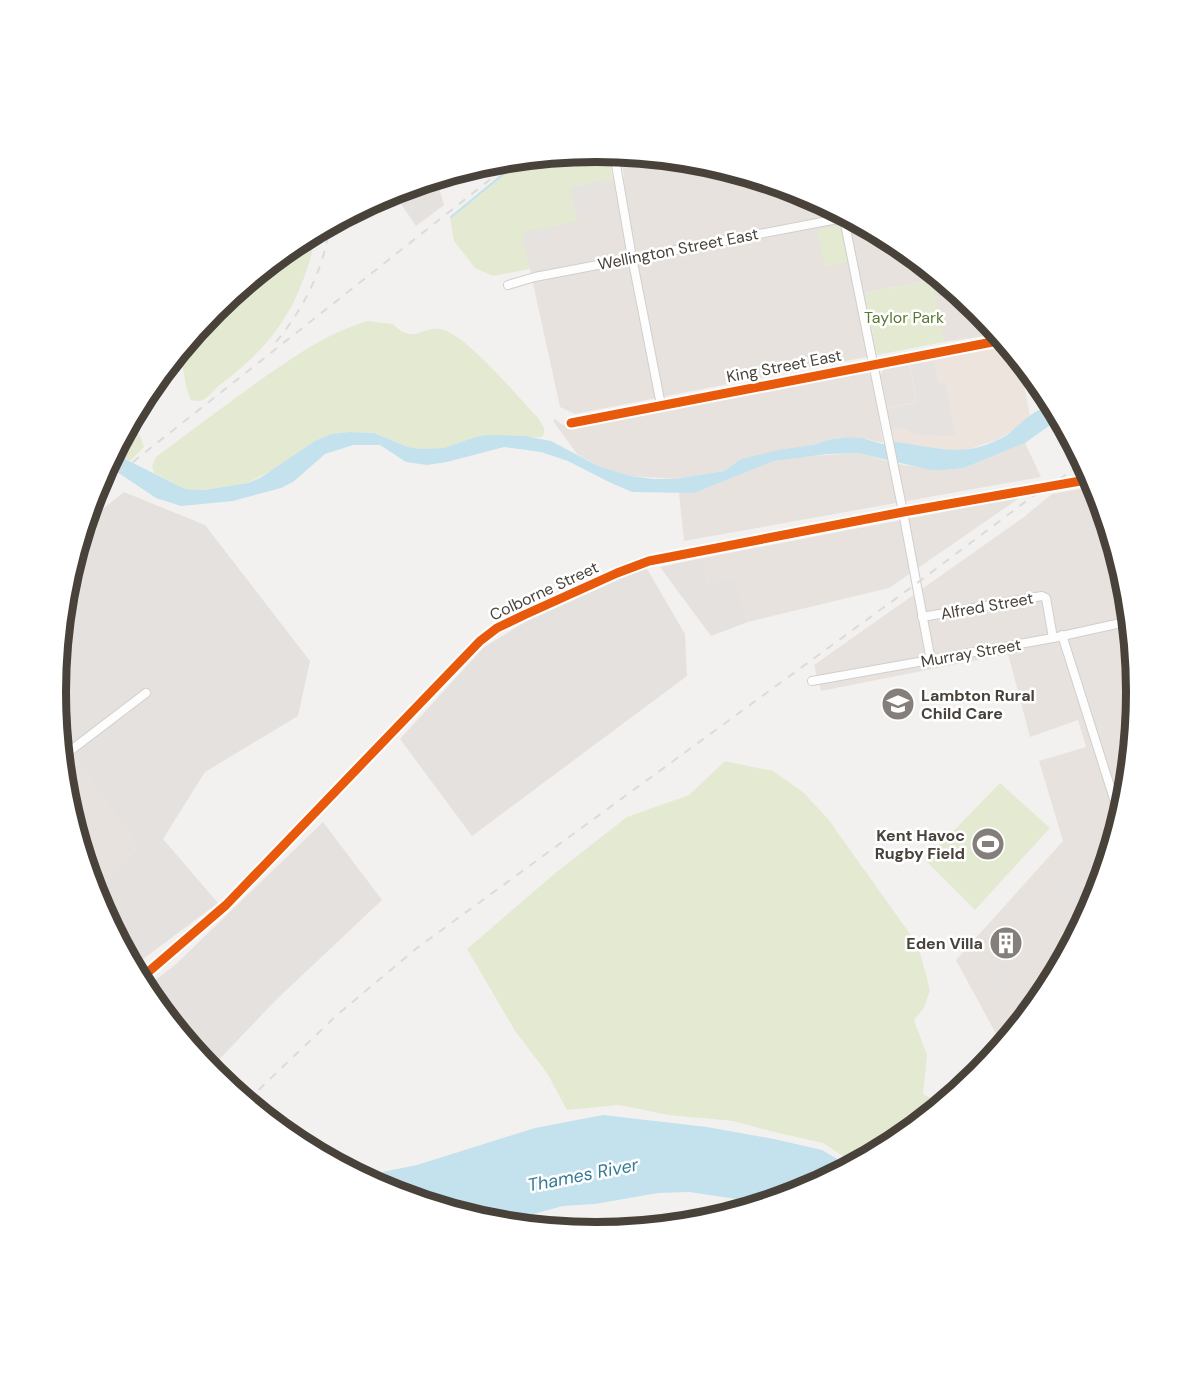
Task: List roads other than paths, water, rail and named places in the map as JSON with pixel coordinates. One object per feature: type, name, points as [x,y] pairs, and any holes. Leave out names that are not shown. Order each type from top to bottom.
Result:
[{"type":"street","points":[[616,162],[661,405]]},
{"type":"street","name":"Wellington Street East","points":[[508,285],[535,277],[834,218]]},
{"type":"street","points":[[847,225],[931,661]]},
{"type":"street","name":"King Street East","points":[[571,423],[872,363],[994,342]]},
{"type":"street","name":"Colborne Street","points":[[147,973],[226,905],[480,641],[498,628],[617,573],[649,561],[903,512],[1082,481]]},
{"type":"street","name":"Alfred Street","points":[[922,617],[1042,596],[1046,598],[1053,638]]},
{"type":"street","name":"Murray Street","points":[[812,681],[931,661],[1121,623]]},
{"type":"street","points":[[1062,635],[1115,801]]},
{"type":"street","points":[[70,751],[146,693]]},
{"type":"water","points":[[1044,408],[1053,423],[1025,443],[964,468],[931,470],[857,453],[828,454],[774,461],[694,493],[632,492],[568,461],[541,452],[504,447],[427,465],[406,462],[380,445],[353,445],[325,454],[293,482],[281,488],[233,501],[181,506],[156,498],[115,470],[121,457],[185,489],[204,490],[248,483],[260,478],[315,441],[332,434],[350,432],[374,433],[408,447],[420,449],[444,448],[487,435],[525,436],[551,441],[598,466],[631,476],[674,479],[724,471],[741,459],[848,437],[862,438],[882,444],[895,442],[938,449],[964,450],[992,443],[1007,435]]},
{"type":"water","name":"Thames River","points":[[603,1115],[707,1127],[774,1139],[822,1150],[841,1161],[799,1181],[743,1200],[689,1192],[658,1193],[595,1204],[563,1206],[524,1217],[459,1203],[376,1173],[417,1165],[535,1128]]},
{"type":"waterway","points":[[451,217],[509,169]]},
{"type":"railway","points":[[110,480],[501,171]]},
{"type":"railway","points":[[276,342],[304,302],[318,272],[328,235]]},
{"type":"railway","points":[[253,1095],[337,1015],[417,948],[1033,496],[1076,467]]},
{"type":"place","name":"Lambton Rural Child Care","points":[[898,704]]},
{"type":"place","name":"Kent Havoc Rugby Field","points":[[988,844]]},
{"type":"place","name":"Eden Villa","points":[[1006,943]]},
{"type":"park label","name":"Taylor Park","points":[[904,317]]}]
